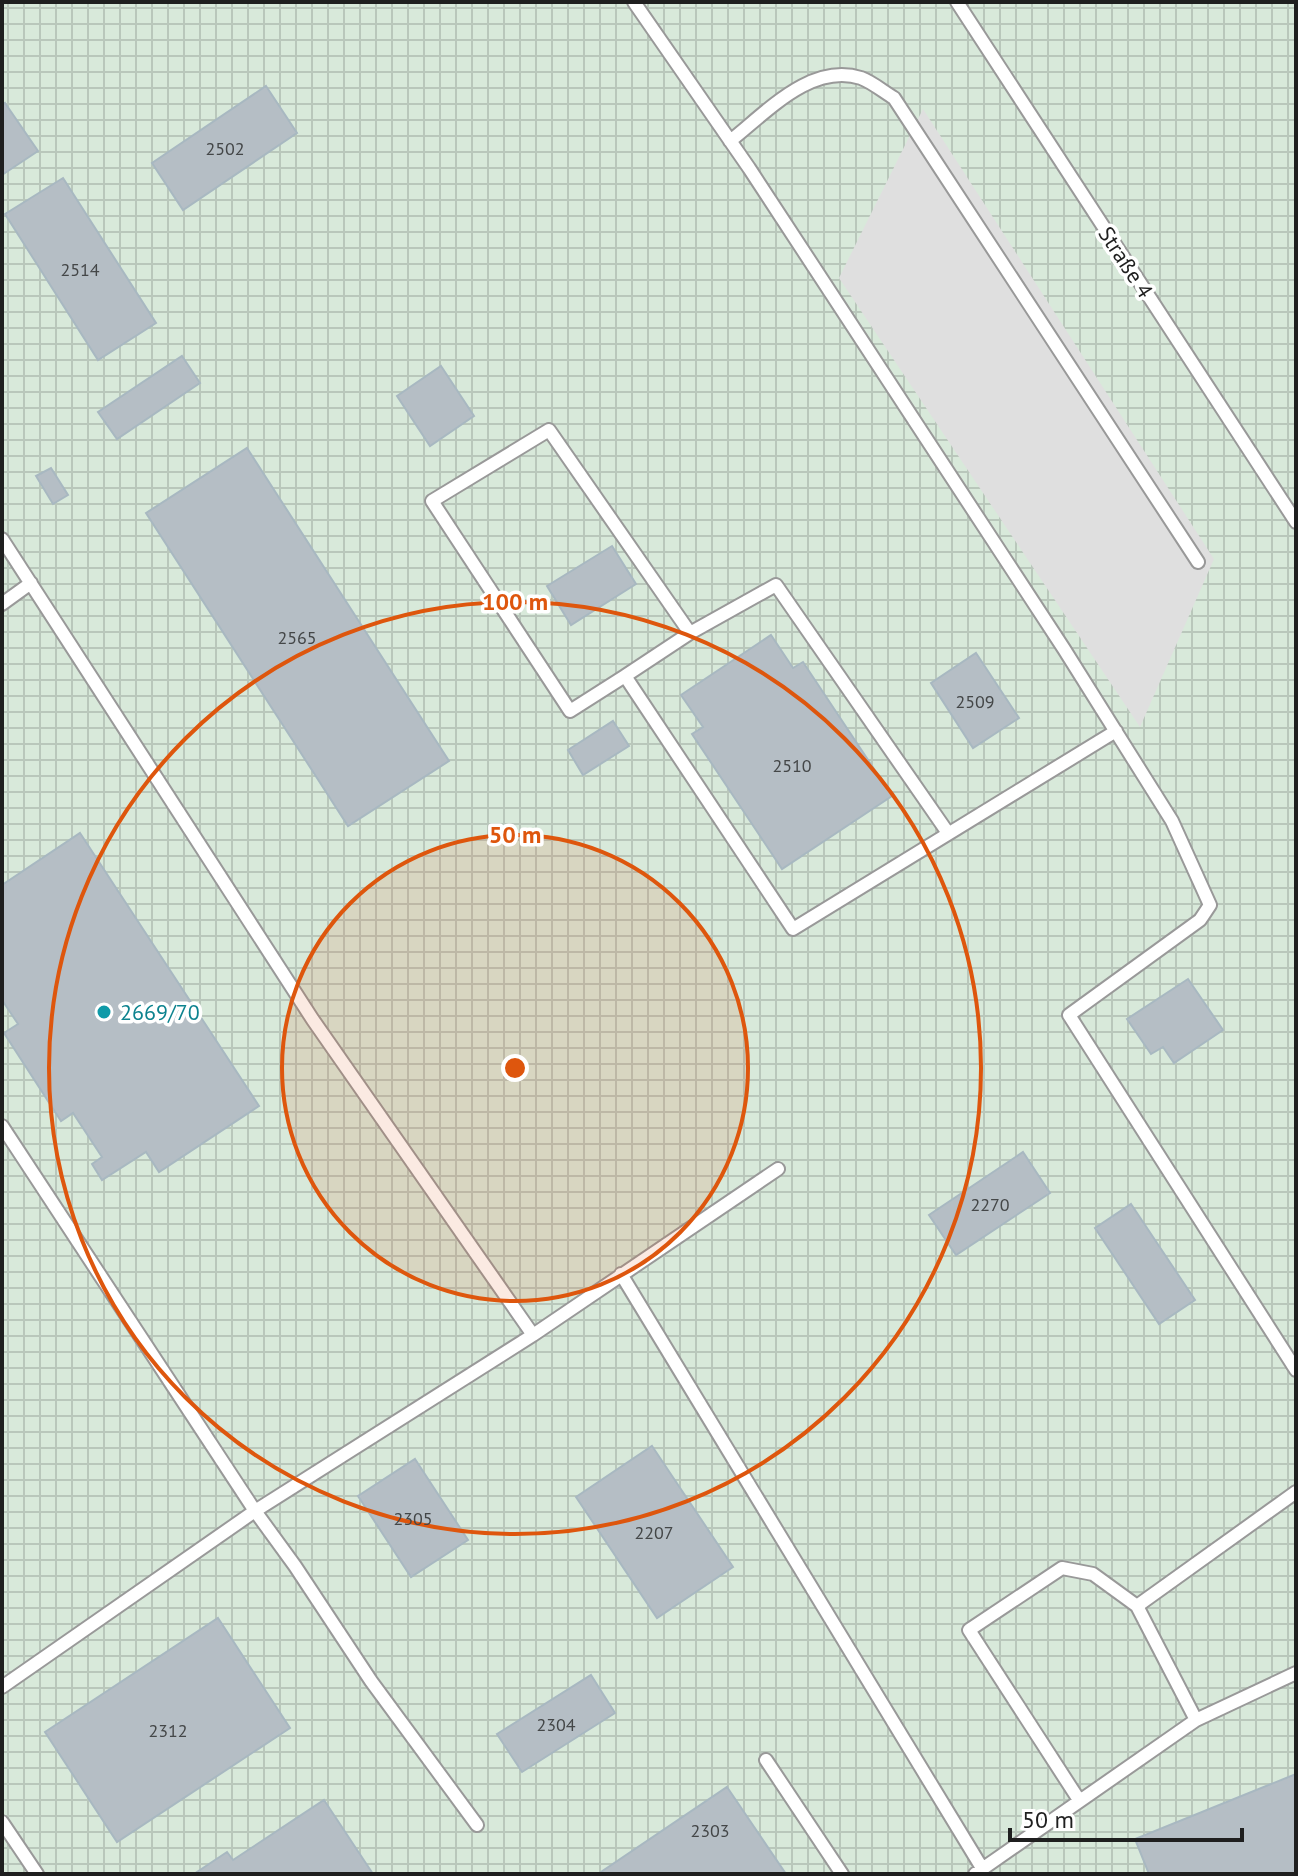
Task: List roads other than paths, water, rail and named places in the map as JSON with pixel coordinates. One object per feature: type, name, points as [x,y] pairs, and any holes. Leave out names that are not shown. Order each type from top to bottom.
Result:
[{"type":"lane","points":[[634,2],[730,141],[1064,649],[1172,821],[1210,905],[1200,920],[1069,1015],[1296,1370]]},
{"type":"lane","name":"Straße 4","points":[[957,2],[1296,522]]},
{"type":"lane","points":[[730,141],[798,87],[833,75],[862,78],[894,98],[1198,562]]},
{"type":"lane","points":[[690,633],[549,430],[432,501],[570,711],[690,633],[776,585],[948,833]]},
{"type":"lane","points":[[2,539],[313,1020],[533,1335]]},
{"type":"lane","points":[[2,604],[31,583]]},
{"type":"lane","points":[[625,676],[793,929],[1116,731]]},
{"type":"lane","points":[[2,1126],[255,1511],[371,1681],[477,1825]]},
{"type":"lane","points":[[2,1687],[255,1511],[533,1335],[778,1169]]},
{"type":"lane","points":[[621,1274],[979,1871],[1196,1720],[1296,1673]]},
{"type":"lane","points":[[1137,1606],[1296,1492]]},
{"type":"lane","points":[[1079,1800],[969,1630],[1062,1568],[1093,1574],[1137,1606],[1196,1720]]},
{"type":"lane","points":[[766,1760],[842,1874]]},
{"type":"lane","points":[[2,1822],[37,1874]]},
{"type":"place","name":"2669/70","points":[[104,1012]]}]
